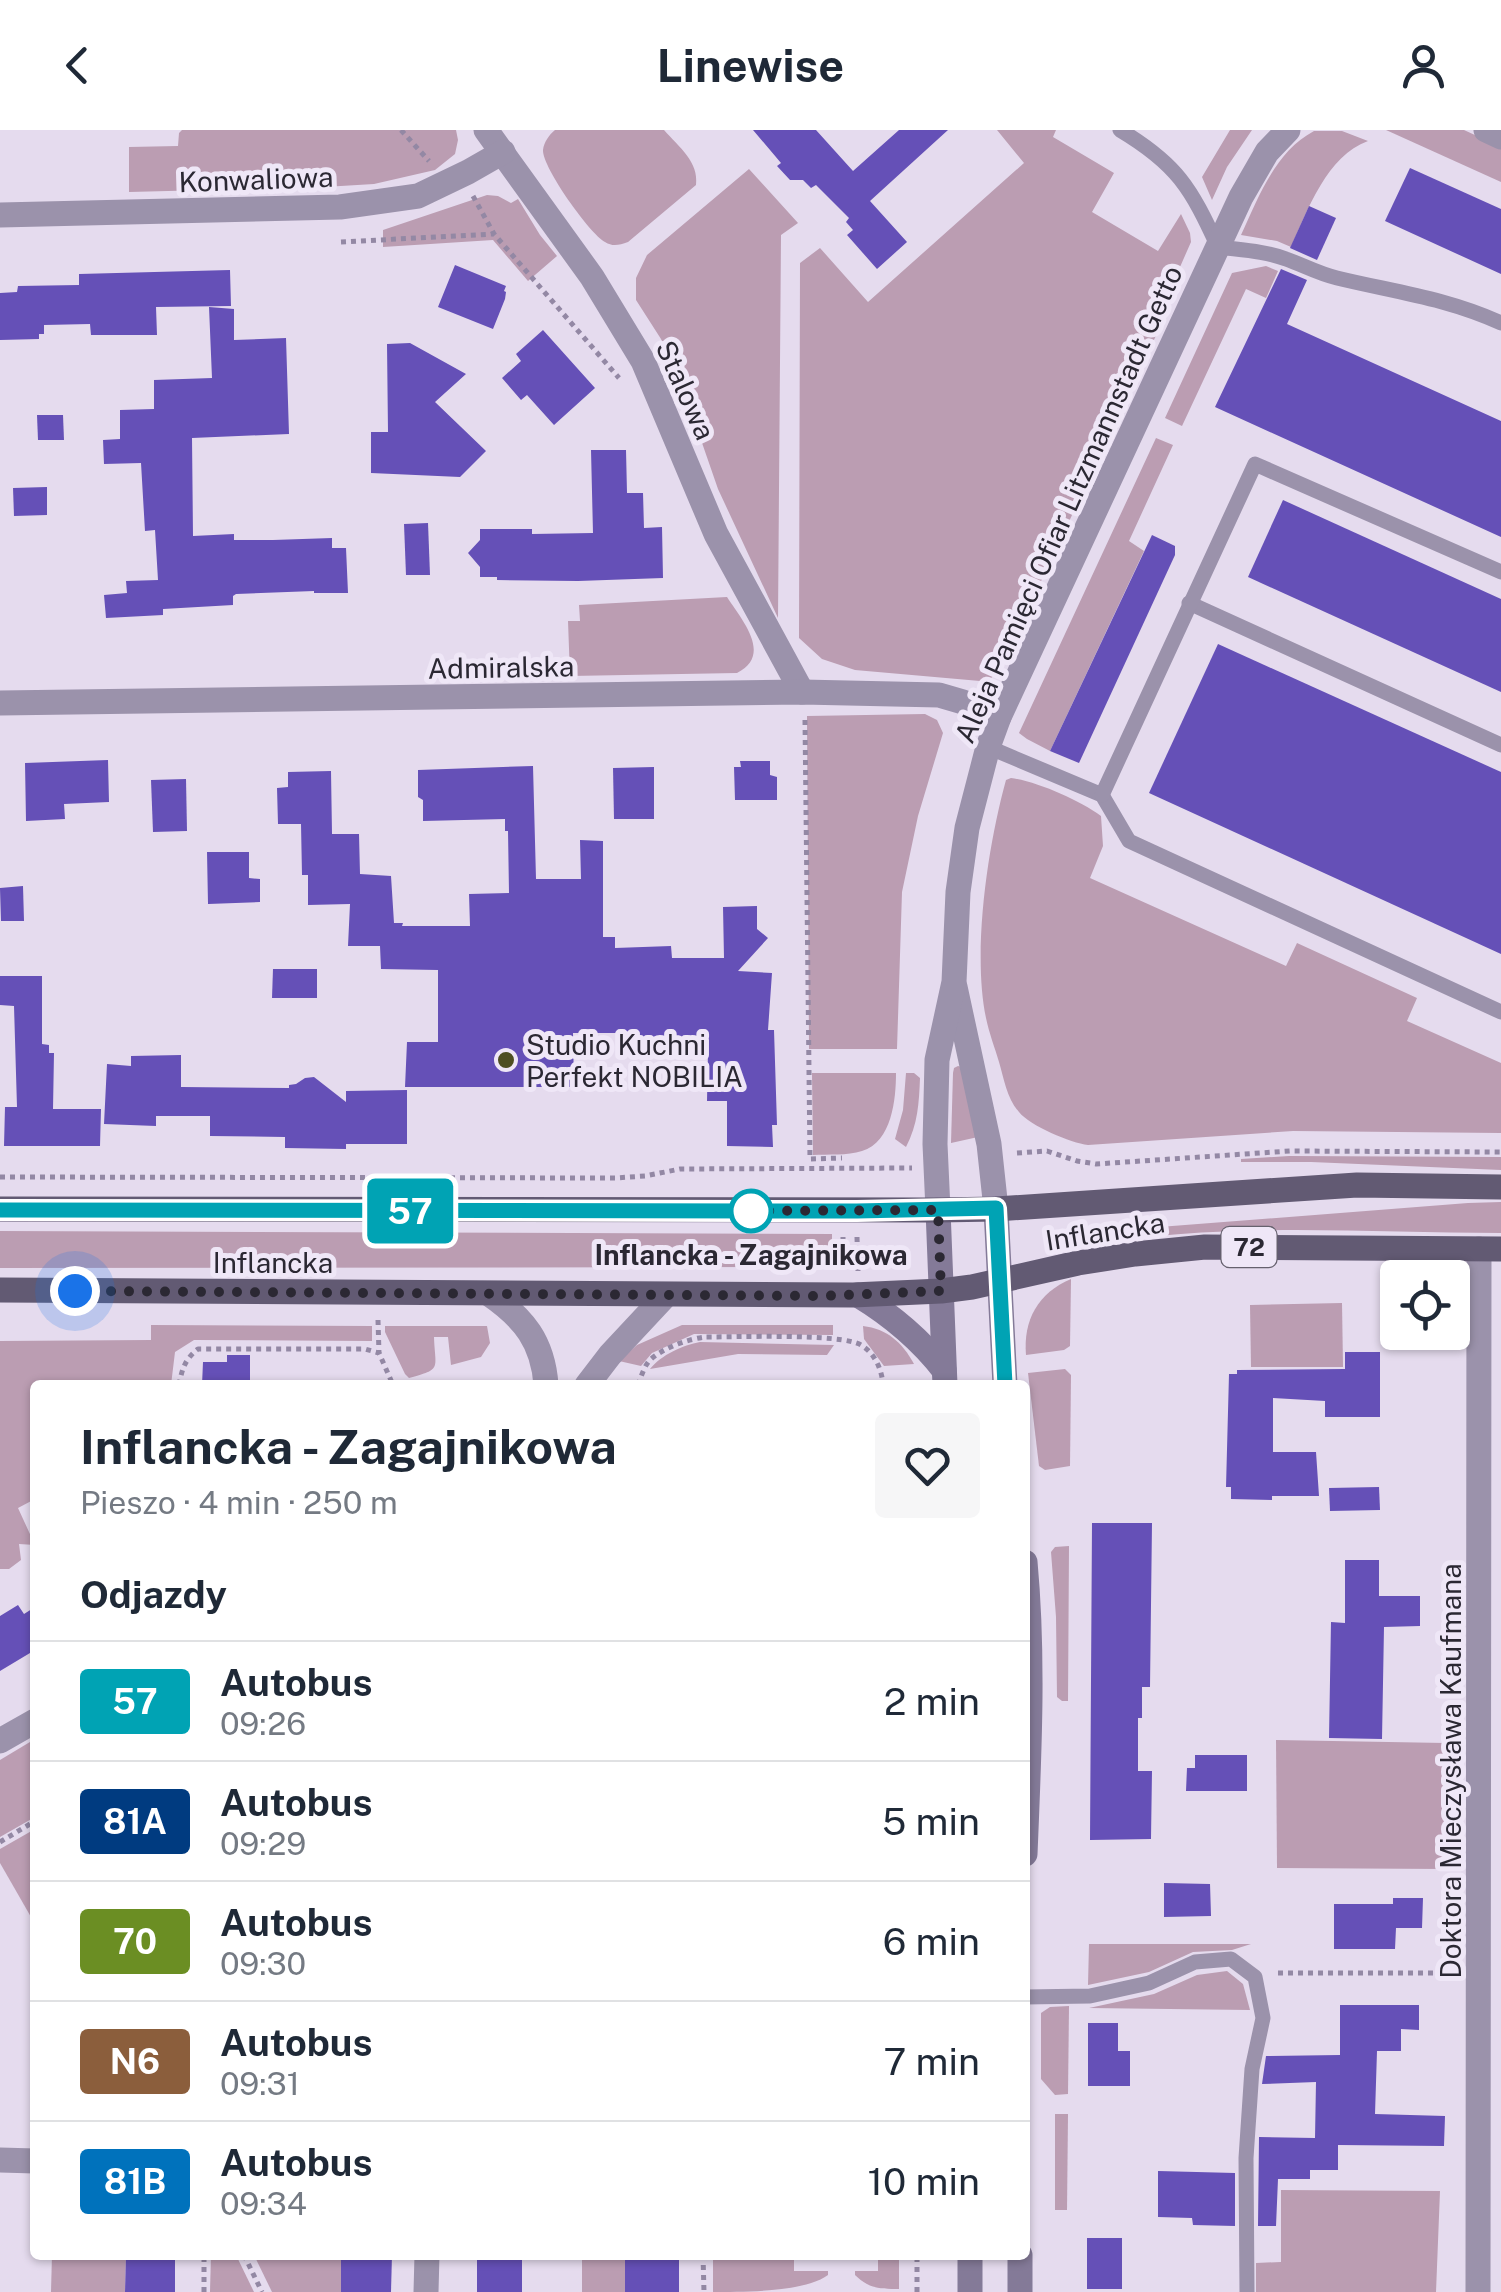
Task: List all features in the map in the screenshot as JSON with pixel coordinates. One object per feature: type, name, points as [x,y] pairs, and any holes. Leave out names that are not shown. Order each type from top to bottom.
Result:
[{"type":"main road","name":"Inflancka","points":[[0,1210],[938,1210],[1356,1185],[1501,1187]]},
{"type":"main road","name":"Inflancka","points":[[0,1290],[858,1295],[941,1291],[1078,1263],[1205,1247],[1490,1249]]},
{"type":"street","name":"Stalowa","points":[[486,130],[592,277],[643,360],[716,534],[802,692]]},
{"type":"street","name":"Aleja Pamięci Ofiar Litzmannstadt Getto","points":[[938,1210],[936,1060],[954,982],[962,861],[974,794],[988,747],[999,716],[1256,169],[1288,130]]},
{"type":"street","points":[[1486,130],[1501,136]]},
{"type":"street","name":"Konwaliowa","points":[[0,216],[340,208],[418,196],[502,152]]},
{"type":"street","name":"Admiralska","points":[[0,704],[802,692],[939,695],[999,716]]},
{"type":"street","name":"Aleja Pamięci Ofiar Litzmannstadt Getto","points":[[954,982],[990,1144],[996,1208]]},
{"type":"street","points":[[996,1208],[1005,1380]]},
{"type":"street","points":[[938,1210],[944,1378]]},
{"type":"street","name":"Doktora Mieczysława Kaufmana","points":[[1478,2292],[1490,1249]]},
{"type":"street","points":[[489,1294],[506,1306],[531,1334],[542,1358],[545,1380]]},
{"type":"street","points":[[590,1380],[666,1294]]},
{"type":"street","points":[[858,1295],[904,1328],[944,1378]]},
{"type":"street","points":[[1030,1656],[1030,1735]]},
{"type":"street","points":[[0,1741],[30,1724]]},
{"type":"street","points":[[0,2160],[30,2161]]},
{"type":"street","points":[[426,2292],[427,2260]]},
{"type":"street","points":[[970,2260],[970,2292]]},
{"type":"street","points":[[1020,2260],[1020,2292]]},
{"type":"lane","points":[[1120,130],[1150,148],[1173,169],[1190,192],[1218,248],[1285,258],[1335,278],[1469,308],[1501,323]]},
{"type":"lane","points":[[1102,795],[1256,464],[1501,572]]},
{"type":"lane","points":[[1189,604],[1501,745]]},
{"type":"lane","points":[[988,747],[1102,795],[1130,841],[1501,1012]]},
{"type":"lane","points":[[1030,1997],[1090,1996],[1149,1983],[1194,1962],[1231,1959],[1255,1977],[1263,2018],[1252,2069],[1246,2158],[1246,2292]]},
{"type":"path","points":[[401,130],[433,166]]},
{"type":"path","points":[[468,172],[479,192],[473,195],[494,234],[621,380]]},
{"type":"path","points":[[341,242],[494,234]]},
{"type":"path","points":[[802,692],[810,1159],[842,1158]]},
{"type":"path","points":[[1010,1154],[1047,1151],[1096,1164],[1290,1150],[1501,1152]]},
{"type":"path","points":[[0,1177],[645,1176],[680,1169],[887,1169]]},
{"type":"path","points":[[842,1234],[843,1267]]},
{"type":"path","points":[[857,1234],[858,1267]]},
{"type":"path","points":[[378,1320],[379,1353],[392,1380]]},
{"type":"path","points":[[640,1380],[654,1357],[690,1339],[706,1337],[854,1342],[874,1360],[882,1380]]},
{"type":"path","points":[[180,1380],[188,1356],[198,1349],[365,1349],[379,1353]]},
{"type":"path","points":[[0,1842],[30,1824]]},
{"type":"path","points":[[1255,1977],[1277,1973],[1480,1974]]},
{"type":"path","points":[[204,2260],[204,2292]]},
{"type":"path","points":[[246,2260],[262,2292]]},
{"type":"path","points":[[703,2260],[704,2292]]},
{"type":"path","points":[[917,2260],[917,2292]]},
{"type":"shaded area","points":[[182,130],[456,130],[458,140],[455,154],[435,170],[374,184],[129,192],[129,147],[178,146]]},
{"type":"shaded area","points":[[555,130],[664,130],[691,162],[696,185],[628,242],[608,244],[579,214],[550,170],[543,150]]},
{"type":"shaded area","points":[[997,130],[1056,130],[1053,137],[1114,173],[1092,212],[1158,251],[1181,214],[1191,242],[1169,292],[1175,295],[999,671],[980,681],[855,670],[822,659],[799,638],[800,263],[820,248],[868,302],[1024,163]]},
{"type":"shaded area","points":[[1230,130],[1252,130],[1227,167],[1212,200],[1202,177]]},
{"type":"shaded area","points":[[1386,130],[1464,130],[1501,147],[1501,182]]},
{"type":"shaded area","points":[[1314,131],[1342,131],[1368,141],[1354,148],[1330,171],[1291,247],[1241,235],[1279,163]]},
{"type":"shaded area","points":[[749,169],[798,223],[781,235],[778,618],[718,489],[661,339],[636,300],[636,278],[647,255]]},
{"type":"shaded area","points":[[487,195],[511,203],[518,199],[557,256],[528,281],[493,240],[383,247],[383,230]]},
{"type":"shaded area","points":[[1266,266],[1278,271],[1266,298],[1246,289],[1182,426],[1165,418],[1232,273]]},
{"type":"shaded area","points":[[1156,438],[1173,445],[1129,541],[1144,551],[1050,751],[1019,733]]},
{"type":"shaded area","points":[[727,597],[754,647],[748,666],[737,673],[570,676],[568,621],[580,621],[579,605]]},
{"type":"shaded area","points":[[925,714],[937,720],[943,733],[918,816],[902,892],[897,1049],[809,1049],[807,716]]},
{"type":"shaded area","points":[[1011,778],[1058,792],[1101,816],[1103,846],[1090,878],[1286,966],[1297,943],[1417,998],[1407,1021],[1501,1063],[1501,1133],[1293,1131],[1088,1145],[1032,1123],[1009,1095],[982,991],[981,930],[988,866],[1006,780]]},
{"type":"shaded area","points":[[958,1066],[962,1067],[978,1137],[951,1143],[953,1073]]},
{"type":"shaded area","points":[[812,1073],[896,1073],[890,1118],[880,1139],[850,1154],[813,1155]]},
{"type":"shaded area","points":[[906,1073],[920,1078],[915,1122],[906,1147],[895,1139],[903,1110]]},
{"type":"shaded area","points":[[1289,1156],[1501,1157],[1501,1170],[1241,1162]]},
{"type":"shaded area","points":[[1501,1202],[1501,1233],[1239,1231],[1187,1233],[1084,1246],[1082,1233],[1468,1203]]},
{"type":"shaded area","points":[[0,1231],[832,1234],[832,1267],[0,1268]]},
{"type":"shaded area","points":[[1071,1279],[1070,1346],[1026,1355],[1027,1330],[1035,1309],[1050,1292]]},
{"type":"shaded area","points":[[1342,1303],[1343,1367],[1251,1367],[1250,1305]]},
{"type":"shaded area","points":[[151,1325],[372,1326],[372,1341],[194,1340],[175,1352],[172,1380],[30,1380],[30,1502],[18,1508],[30,1534],[30,1545],[19,1544],[21,1560],[9,1569],[0,1569],[0,1341],[151,1340]]},
{"type":"shaded area","points":[[682,1325],[833,1325],[833,1335],[694,1334],[652,1353],[641,1366],[619,1361],[637,1345]]},
{"type":"shaded area","points":[[385,1326],[487,1326],[490,1343],[481,1357],[451,1365],[448,1337],[434,1337],[435,1366],[409,1378]]},
{"type":"shaded area","points":[[863,1326],[893,1338],[914,1364],[884,1366],[864,1339]]},
{"type":"shaded area","points":[[700,1342],[834,1345],[827,1355],[738,1354],[650,1369],[673,1351]]},
{"type":"shaded area","points":[[1065,1369],[1071,1375],[1070,1466],[1045,1470],[1039,1466],[1028,1373]]},
{"type":"shaded area","points":[[1069,1546],[1068,1701],[1062,1701],[1057,1697],[1051,1552],[1055,1547]]},
{"type":"shaded area","points":[[1276,1740],[1445,1743],[1444,1869],[1277,1868]]},
{"type":"shaded area","points":[[30,1742],[30,1820],[0,1837],[0,1760]]},
{"type":"shaded area","points":[[30,1832],[30,1915],[0,1863],[0,1849]]},
{"type":"shaded area","points":[[1089,1944],[1251,1944],[1232,1950],[1193,1952],[1149,1972],[1088,1985]]},
{"type":"shaded area","points":[[1227,1971],[1243,1984],[1250,2010],[1089,2008],[1154,1994],[1197,1975]]},
{"type":"shaded area","points":[[1069,2006],[1068,2094],[1055,2095],[1041,2079],[1041,2013],[1050,2007]]},
{"type":"shaded area","points":[[1055,2114],[1068,2114],[1067,2210],[1055,2210]]},
{"type":"shaded area","points":[[1281,2190],[1440,2191],[1436,2292],[1256,2292],[1256,2263],[1281,2262]]},
{"type":"shaded area","points":[[52,2260],[126,2260],[125,2292],[51,2292]]},
{"type":"shaded area","points":[[211,2260],[238,2260],[254,2292],[210,2292]]},
{"type":"shaded area","points":[[256,2260],[341,2260],[341,2292],[272,2292]]},
{"type":"shaded area","points":[[582,2260],[625,2260],[625,2292],[582,2292]]},
{"type":"shaded area","points":[[713,2260],[794,2260],[794,2271],[828,2271],[818,2281],[790,2288],[713,2292]]},
{"type":"shaded area","points":[[878,2260],[899,2260],[899,2289],[876,2287],[855,2275],[855,2271],[878,2271]]},
{"type":"building","points":[[753,130],[816,130],[853,171],[899,130],[948,130],[870,201],[907,242],[877,269],[847,235],[853,230],[846,222],[849,218],[816,185],[811,188],[803,180],[790,180]]},
{"type":"building","points":[[1410,168],[1501,209],[1501,274],[1385,221]]},
{"type":"building","points":[[1309,206],[1336,218],[1317,260],[1290,248]]},
{"type":"building","points":[[455,265],[506,286],[493,329],[438,307]]},
{"type":"building","points":[[1281,269],[1307,280],[1287,324],[1501,421],[1501,537],[1215,407]]},
{"type":"building","points":[[230,270],[231,306],[156,307],[157,335],[91,335],[90,324],[44,325],[44,334],[39,334],[39,339],[0,340],[0,293],[17,292],[18,286],[79,285],[79,274]]},
{"type":"building","points":[[209,307],[234,309],[234,340],[286,338],[289,434],[192,438],[193,536],[234,534],[234,540],[332,538],[332,548],[346,548],[348,593],[236,594],[233,605],[163,609],[163,615],[106,618],[104,595],[127,593],[126,581],[158,580],[155,530],[145,531],[141,463],[104,464],[103,440],[120,439],[120,410],[154,409],[154,380],[212,378]]},
{"type":"building","points":[[543,330],[595,388],[554,425],[527,395],[521,400],[502,378],[521,361],[516,354]]},
{"type":"building","points":[[410,343],[466,374],[435,402],[486,451],[460,477],[371,473],[371,432],[388,432],[387,344]]},
{"type":"building","points":[[37,415],[63,415],[64,440],[38,440]]},
{"type":"building","points":[[591,450],[626,450],[627,493],[643,493],[644,528],[662,527],[663,578],[578,581],[480,577],[480,567],[468,553],[480,540],[480,529],[532,529],[532,534],[593,533]]},
{"type":"building","points":[[47,487],[47,515],[14,516],[13,488]]},
{"type":"building","points":[[1283,500],[1501,599],[1501,692],[1248,577]]},
{"type":"building","points":[[428,523],[430,575],[406,575],[404,524]]},
{"type":"building","points":[[1152,535],[1175,546],[1175,555],[1079,763],[1050,751]]},
{"type":"building","points":[[1218,644],[1501,772],[1501,954],[1149,793]]},
{"type":"building","points":[[108,760],[109,802],[64,804],[65,819],[26,821],[25,763]]},
{"type":"building","points":[[740,761],[770,761],[770,775],[777,777],[777,800],[735,800],[734,767],[741,767]]},
{"type":"building","points":[[533,766],[536,879],[581,879],[580,840],[603,841],[603,937],[615,937],[615,948],[671,946],[672,958],[724,958],[723,907],[757,906],[757,929],[768,938],[738,971],[772,973],[768,1030],[774,1030],[777,1125],[772,1125],[773,1147],[727,1146],[727,1101],[707,1101],[708,1050],[636,1049],[637,1033],[573,1033],[574,1087],[405,1087],[407,1042],[438,1042],[438,970],[381,969],[380,946],[348,946],[350,904],[308,905],[308,875],[302,875],[301,824],[278,824],[277,788],[288,787],[288,772],[331,771],[332,834],[359,834],[360,874],[391,876],[394,923],[470,926],[469,894],[509,893],[505,819],[423,821],[418,770]]},
{"type":"building","points":[[654,767],[654,819],[614,819],[613,768]]},
{"type":"building","points":[[186,779],[187,831],[153,832],[151,780]]},
{"type":"building","points":[[207,852],[249,852],[249,878],[260,879],[260,902],[208,904]]},
{"type":"building","points":[[23,886],[24,921],[1,921],[0,888]]},
{"type":"building","points":[[273,969],[317,969],[317,998],[272,998]]},
{"type":"building","points":[[0,976],[42,976],[42,1044],[49,1045],[49,1053],[54,1053],[53,1109],[101,1109],[100,1146],[4,1146],[5,1107],[17,1107],[14,1006],[0,1005]]},
{"type":"building","points":[[181,1055],[181,1087],[289,1088],[314,1077],[346,1102],[346,1091],[407,1090],[407,1144],[285,1148],[285,1137],[210,1136],[210,1116],[156,1116],[156,1126],[104,1124],[107,1064],[131,1066],[131,1056]]},
{"type":"building","points":[[1345,1352],[1380,1352],[1380,1417],[1325,1417],[1325,1401],[1273,1398],[1273,1452],[1316,1452],[1319,1496],[1231,1499],[1231,1487],[1226,1487],[1229,1374],[1237,1374],[1237,1370],[1345,1369]]},
{"type":"building","points":[[227,1355],[250,1355],[250,1380],[202,1380],[203,1362],[227,1362]]},
{"type":"building","points":[[1379,1487],[1380,1510],[1330,1511],[1329,1488]]},
{"type":"building","points":[[1092,1523],[1152,1523],[1150,1687],[1142,1687],[1142,1718],[1138,1718],[1138,1771],[1152,1771],[1151,1839],[1090,1840]]},
{"type":"building","points":[[1345,1560],[1379,1560],[1379,1596],[1420,1596],[1420,1626],[1384,1627],[1382,1739],[1329,1738],[1331,1622],[1345,1623]]},
{"type":"building","points":[[18,1605],[24,1614],[30,1610],[30,1653],[0,1671],[0,1616]]},
{"type":"building","points":[[1195,1755],[1247,1755],[1247,1791],[1186,1791],[1187,1768],[1195,1768]]},
{"type":"building","points":[[1164,1883],[1210,1884],[1211,1916],[1164,1917]]},
{"type":"building","points":[[1393,1898],[1423,1898],[1422,1928],[1396,1928],[1395,1949],[1334,1949],[1334,1904],[1393,1904]]},
{"type":"building","points":[[1340,2005],[1419,2005],[1419,2030],[1401,2029],[1401,2051],[1377,2051],[1375,2114],[1445,2116],[1444,2146],[1338,2145],[1338,2170],[1310,2170],[1310,2179],[1278,2179],[1276,2226],[1258,2226],[1259,2137],[1315,2138],[1316,2082],[1262,2084],[1266,2056],[1340,2055]]},
{"type":"building","points":[[1088,2023],[1118,2023],[1118,2051],[1130,2051],[1130,2086],[1088,2086]]},
{"type":"building","points":[[1158,2171],[1235,2173],[1235,2226],[1193,2225],[1192,2218],[1158,2217]]},
{"type":"building","points":[[1087,2238],[1122,2238],[1122,2289],[1087,2289]]},
{"type":"building","points":[[126,2260],[175,2260],[175,2292],[125,2292]]},
{"type":"building","points":[[341,2260],[392,2260],[391,2292],[341,2292]]},
{"type":"building","points":[[477,2260],[522,2260],[522,2292],[477,2292]]},
{"type":"building","points":[[625,2260],[679,2260],[679,2292],[625,2292]]},
{"type":"bus line","name":"57","points":[[0,1210],[996,1208],[1005,1380]]},
{"type":"place","name":"Studio Kuchni Perfekt NOBILIA","points":[[506,1060]]},
{"type":"place","name":"Inflancka - Zagajnikowa","points":[[751,1211]]},
{"type":"route","points":[[75,1291],[822,1296],[941,1291],[938,1210],[751,1211]]}]
